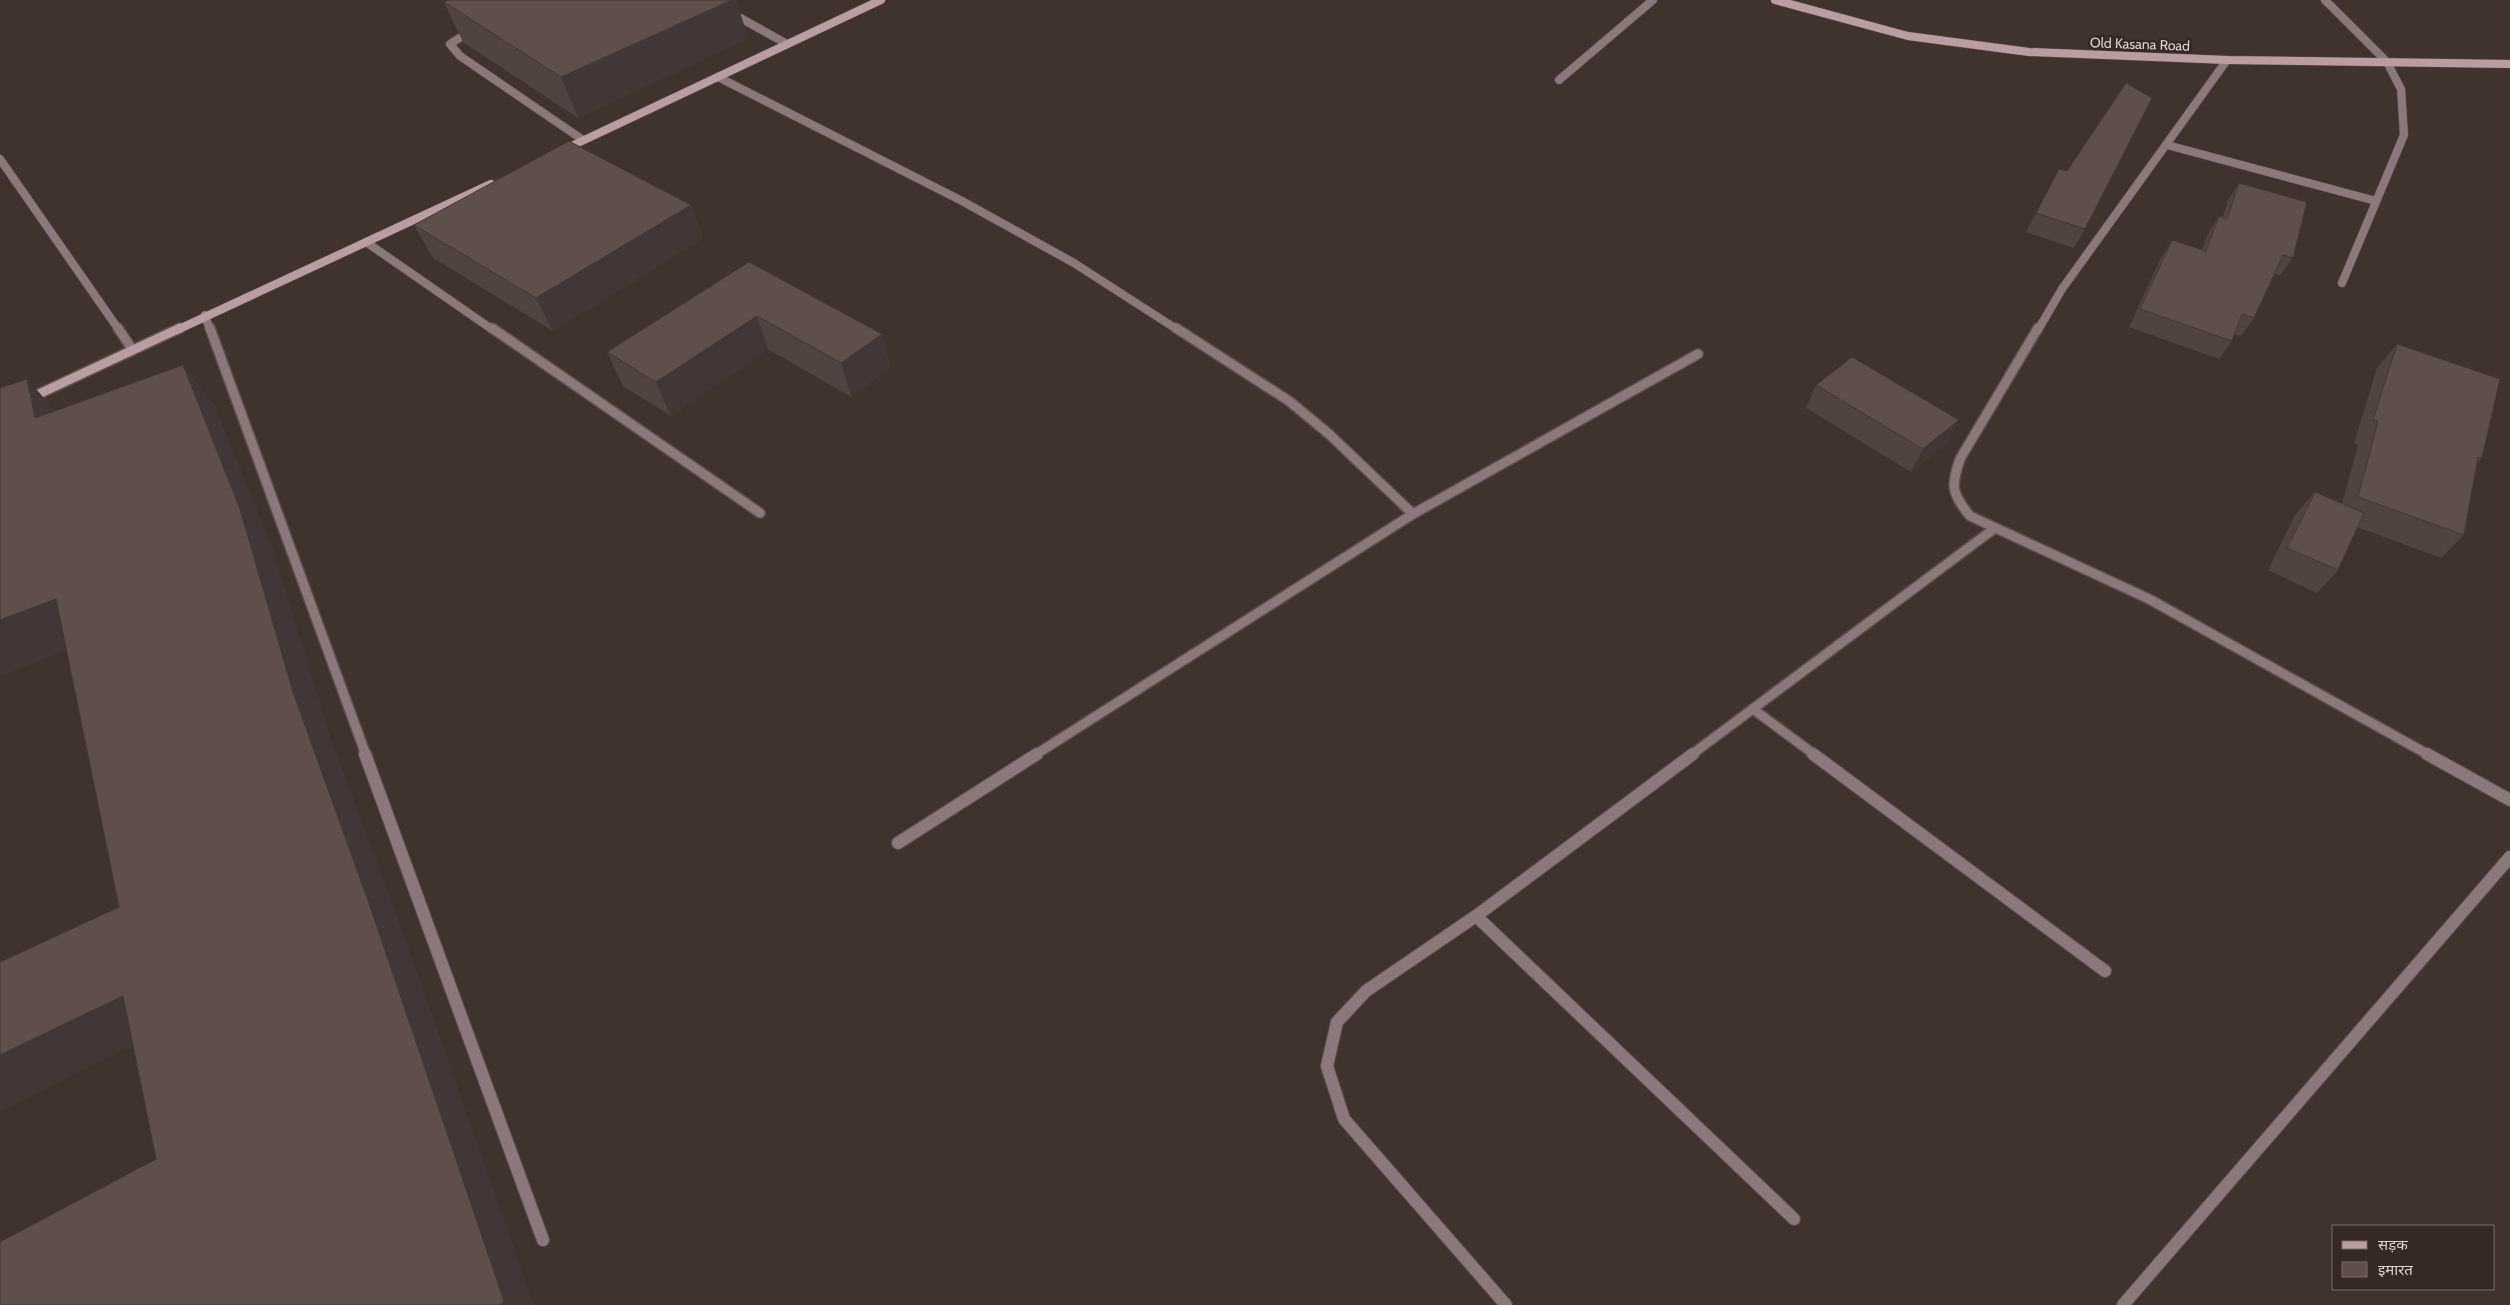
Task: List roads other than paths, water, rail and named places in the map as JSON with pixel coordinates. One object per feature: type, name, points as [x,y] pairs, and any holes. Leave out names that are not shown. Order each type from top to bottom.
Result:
[{"type":"street","points":[[708,0],[786,44]]},
{"type":"street","points":[[557,152],[881,0]]},
{"type":"street","points":[[1559,80],[1654,0]]},
{"type":"street","name":"Old Kasana Road","points":[[1775,0],[1908,36],[2029,52],[2228,60],[2510,64]]},
{"type":"street","points":[[2324,0],[2387,62],[2401,89],[2404,135],[2342,283]]},
{"type":"street","points":[[482,25],[465,33],[450,44],[460,56],[583,140]]},
{"type":"street","points":[[2228,60],[2062,290],[1960,459],[1952,482],[1960,504],[1970,516],[2149,599],[2510,800]]},
{"type":"street","points":[[718,77],[962,201],[1074,263],[1289,401],[1329,434],[1413,514]]},
{"type":"street","points":[[2166,145],[2376,201]]},
{"type":"street","points":[[0,159],[132,349]]},
{"type":"street","points":[[18,403],[496,181]]},
{"type":"street","points":[[366,242],[760,513]]},
{"type":"street","points":[[205,315],[543,1240]]},
{"type":"street","points":[[898,843],[1413,514],[1698,354]]},
{"type":"street","points":[[1506,1305],[1344,1119],[1327,1066],[1337,1022],[1366,991],[1476,916],[1995,528]]},
{"type":"street","points":[[1753,709],[2105,971]]},
{"type":"street","points":[[2123,1305],[2510,856]]},
{"type":"street","points":[[1476,916],[1794,1219]]}]
